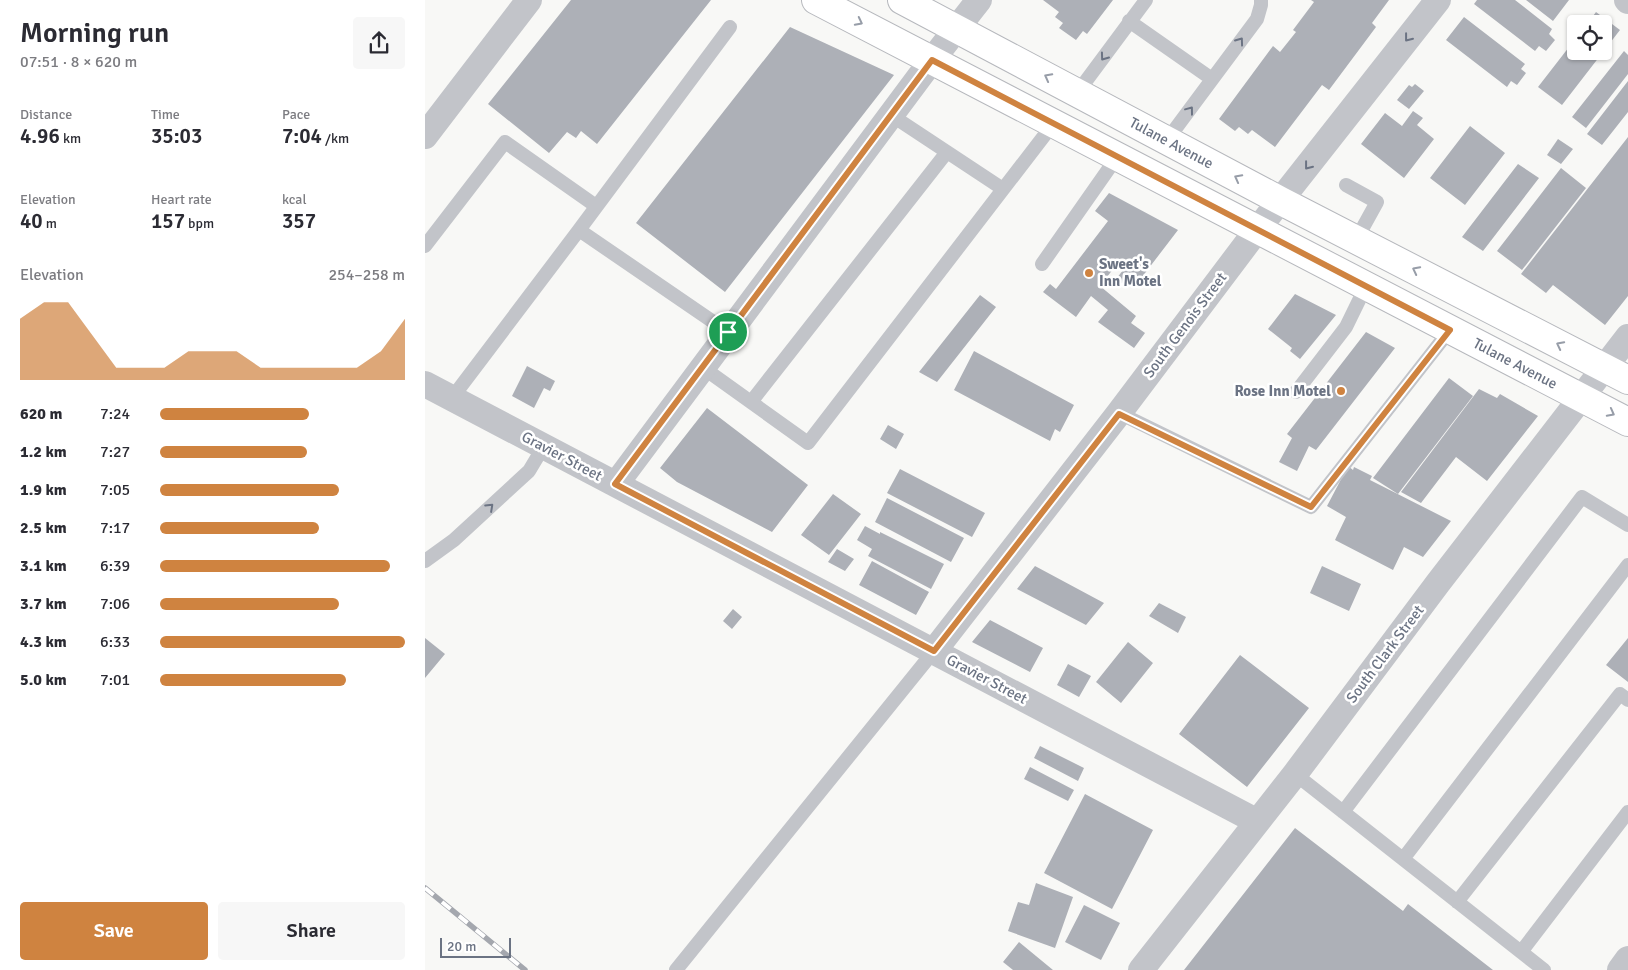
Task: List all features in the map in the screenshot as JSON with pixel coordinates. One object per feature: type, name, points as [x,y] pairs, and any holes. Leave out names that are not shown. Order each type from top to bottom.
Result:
[{"type":"main road","name":"Tulane Avenue","points":[[816,0],[1628,422]]},
{"type":"main road","name":"Tulane Avenue","points":[[902,0],[1281,201],[1628,380]]},
{"type":"street","points":[[425,136],[529,0]]},
{"type":"street","points":[[930,0],[956,29]]},
{"type":"street","points":[[615,484],[979,0]]},
{"type":"street","name":"South Genois Street","points":[[934,651],[1119,414],[1257,230],[1438,0]]},
{"type":"street","name":"South Clark Street","points":[[1141,970],[1256,821],[1295,774],[1580,397],[1628,337]]},
{"type":"street","name":"Gravier Street","points":[[425,384],[1256,821]]},
{"type":"street","points":[[1620,970],[1628,959]]},
{"type":"lane","points":[[1077,93],[1146,0]]},
{"type":"lane","points":[[1167,140],[1257,19],[1261,0]]},
{"type":"lane","points":[[1129,21],[1212,80]]},
{"type":"lane","points":[[452,398],[731,26]]},
{"type":"lane","points":[[891,115],[1003,189]]},
{"type":"lane","points":[[702,367],[808,443],[1054,123]]},
{"type":"lane","points":[[425,246],[505,142],[596,206]]},
{"type":"lane","points":[[751,402],[947,152]]},
{"type":"lane","points":[[1042,264],[1117,156]]},
{"type":"lane","points":[[1346,185],[1377,202],[1356,240]]},
{"type":"lane","points":[[579,230],[728,332]]},
{"type":"lane","points":[[1296,392],[1346,327],[1365,286]]},
{"type":"lane","points":[[1119,414],[1311,507],[1450,330]]},
{"type":"lane","points":[[425,561],[455,540],[529,471],[544,446]]},
{"type":"lane","points":[[1343,812],[1582,497],[1628,525]]},
{"type":"lane","points":[[1403,859],[1628,565]]},
{"type":"lane","points":[[676,970],[934,651]]},
{"type":"lane","points":[[1457,902],[1619,694],[1628,700]]},
{"type":"lane","points":[[1295,774],[1544,970]]},
{"type":"lane","points":[[1521,952],[1628,812]]},
{"type":"building","points":[[571,0],[711,0],[597,144],[581,131],[576,138],[567,132],[549,153],[488,104]]},
{"type":"building","points":[[1043,0],[1113,0],[1087,34],[1083,31],[1076,40],[1059,28],[1063,23],[1055,17],[1059,12]]},
{"type":"building","points":[[1311,0],[1389,0],[1372,23],[1376,27],[1329,90],[1322,85],[1275,147],[1252,130],[1248,134],[1239,127],[1235,131],[1219,119],[1273,46],[1280,52],[1296,32],[1293,30],[1314,2]]},
{"type":"building","points":[[1477,0],[1515,0],[1552,29],[1549,34],[1555,40],[1546,51],[1539,46],[1535,51],[1474,4]]},
{"type":"building","points":[[1526,0],[1569,0],[1553,21]]},
{"type":"building","points":[[1464,17],[1525,64],[1521,69],[1526,73],[1517,85],[1511,81],[1507,87],[1446,40]]},
{"type":"building","points":[[1612,24],[1620,30],[1612,40]]},
{"type":"building","points":[[790,27],[894,75],[725,292],[636,223]]},
{"type":"building","points":[[1567,50],[1567,60],[1597,60],[1562,105],[1538,87]]},
{"type":"building","points":[[1624,51],[1628,55],[1628,74],[1586,128],[1572,117]]},
{"type":"building","points":[[1628,81],[1628,112],[1602,145],[1587,134]]},
{"type":"building","points":[[1415,84],[1424,91],[1409,109],[1397,100],[1409,85],[1412,87]]},
{"type":"building","points":[[1413,111],[1423,118],[1417,125],[1434,139],[1404,178],[1361,144],[1385,113],[1402,126]]},
{"type":"building","points":[[1470,126],[1505,153],[1465,205],[1430,178]]},
{"type":"building","points":[[1628,137],[1628,296],[1605,325],[1553,285],[1546,293],[1521,274]]},
{"type":"building","points":[[1558,139],[1573,149],[1561,164],[1547,155]]},
{"type":"building","points":[[1518,164],[1539,178],[1483,251],[1462,237]]},
{"type":"building","points":[[1561,168],[1586,188],[1522,270],[1497,251]]},
{"type":"building","name":"Sweet's Inn Motel","points":[[1109,193],[1178,230],[1139,281],[1134,278],[1130,283],[1126,280],[1123,284],[1116,279],[1124,269],[1117,264],[1100,286],[1136,316],[1131,323],[1145,333],[1134,348],[1098,322],[1108,310],[1091,296],[1076,317],[1043,292],[1050,284],[1056,289],[1108,221],[1095,211]]},
{"type":"building","points":[[1295,294],[1336,315],[1300,359],[1290,351],[1292,348],[1268,329]]},
{"type":"building","points":[[980,295],[996,307],[937,382],[919,372]]},
{"type":"building","name":"Rose Inn Motel","points":[[1366,332],[1395,348],[1316,450],[1309,446],[1297,471],[1279,462],[1292,438],[1287,434]]},
{"type":"building","points":[[974,351],[1074,405],[1060,432],[1055,429],[1050,441],[954,390]]},
{"type":"building","points":[[527,366],[555,381],[550,391],[544,388],[534,408],[512,396]]},
{"type":"building","points":[[1449,378],[1473,396],[1398,494],[1373,478]]},
{"type":"building","points":[[1479,389],[1497,398],[1500,394],[1538,416],[1487,481],[1456,457],[1421,503],[1401,492]]},
{"type":"building","points":[[707,408],[808,485],[772,532],[677,482],[660,468]]},
{"type":"building","points":[[888,425],[904,434],[896,449],[880,439]]},
{"type":"building","points":[[1348,466],[1353,470],[1354,467],[1372,476],[1370,480],[1451,521],[1423,557],[1404,547],[1393,570],[1335,540],[1346,517],[1327,506]]},
{"type":"building","points":[[900,469],[985,513],[972,537],[887,493]]},
{"type":"building","points":[[833,494],[861,514],[829,555],[801,535]]},
{"type":"building","points":[[887,498],[964,538],[951,562],[875,522]]},
{"type":"building","points":[[865,526],[944,564],[931,589],[868,556],[872,549],[857,540]]},
{"type":"building","points":[[837,549],[854,559],[845,571],[828,562]]},
{"type":"building","points":[[872,561],[929,592],[916,615],[859,585]]},
{"type":"building","points":[[1035,566],[1104,603],[1086,625],[1017,589]]},
{"type":"building","points":[[1322,566],[1361,584],[1349,611],[1310,593]]},
{"type":"building","points":[[1159,603],[1186,617],[1178,633],[1149,616]]},
{"type":"building","points":[[733,609],[742,617],[732,629],[723,621]]},
{"type":"building","points":[[990,620],[1043,648],[1030,672],[972,642]]},
{"type":"building","points":[[425,638],[445,654],[425,678]]},
{"type":"building","points":[[1628,638],[1628,682],[1606,665]]},
{"type":"building","points":[[1128,642],[1153,663],[1121,703],[1096,682]]},
{"type":"building","points":[[1240,655],[1309,708],[1247,787],[1179,734]]},
{"type":"building","points":[[1068,664],[1091,676],[1079,697],[1057,685]]},
{"type":"building","points":[[1040,746],[1084,768],[1078,781],[1034,758]]},
{"type":"building","points":[[1030,767],[1074,790],[1068,801],[1024,779]]},
{"type":"building","points":[[1085,794],[1153,830],[1112,909],[1044,873]]},
{"type":"building","points":[[1295,828],[1403,911],[1408,904],[1493,970],[1184,970]]},
{"type":"building","points":[[1036,883],[1073,897],[1055,948],[1008,931],[1018,902],[1029,905]]},
{"type":"building","points":[[1084,905],[1120,923],[1101,960],[1065,942]]},
{"type":"building","points":[[1019,942],[1053,970],[1013,970],[1003,962]]},
{"type":"railway","points":[[425,888],[525,970]]},
{"type":"place","name":"Sweet's Inn Motel","points":[[1089,273]]},
{"type":"place","name":"Rose Inn Motel","points":[[1341,391]]},
{"type":"route","points":[[932,60],[1450,330],[1311,507],[1119,414],[934,651],[615,484],[728,332],[932,60]]}]
